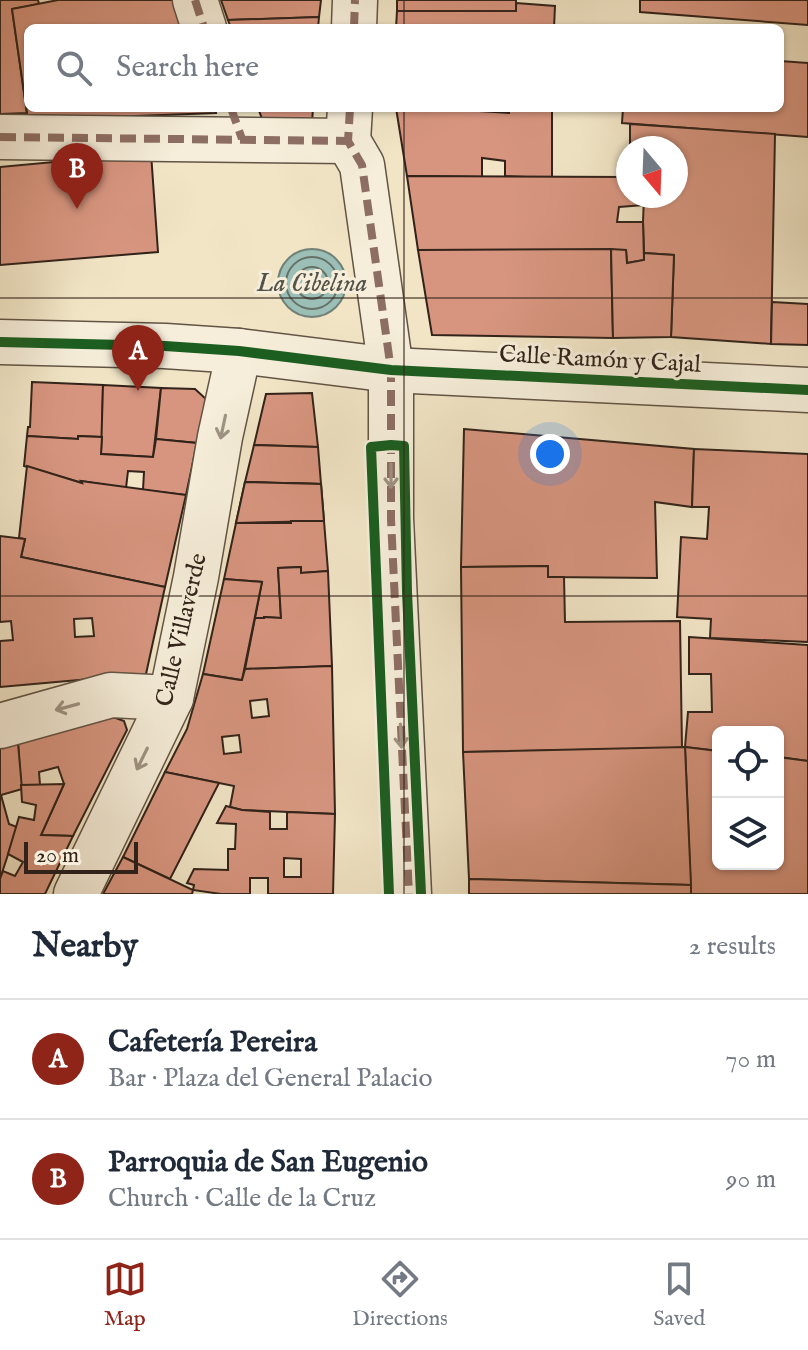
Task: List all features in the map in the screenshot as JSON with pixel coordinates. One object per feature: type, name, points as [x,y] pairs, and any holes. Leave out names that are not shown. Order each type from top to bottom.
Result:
[{"type":"street","points":[[195,0],[203,24]]},
{"type":"street","points":[[354,24],[355,0]]},
{"type":"street","points":[[0,137],[236,124],[349,125],[362,165],[391,370],[391,519],[409,894]]},
{"type":"street","name":"Calle Ramón y Cajal","points":[[0,342],[165,346],[239,351],[391,370],[808,390]]},
{"type":"street","name":"Calle Villaverde","points":[[76,894],[171,698],[239,351]]},
{"type":"street","points":[[0,726],[111,695],[171,698]]},
{"type":"water","name":"La Cibelina","points":[[319,249],[340,264],[346,283],[344,296],[336,307],[319,317],[305,317],[288,307],[280,296],[278,276],[288,259],[299,251]]},
{"type":"building","points":[[0,0],[38,0],[39,4],[12,9],[24,112],[27,113],[0,114]]},
{"type":"building","points":[[58,0],[175,0],[185,24],[24,24],[24,92],[12,9]]},
{"type":"building","points":[[221,0],[321,0],[319,17],[228,20]]},
{"type":"building","points":[[397,0],[516,0],[516,11],[397,11]]},
{"type":"building","points":[[640,0],[808,0],[808,25],[640,12]]},
{"type":"building","points":[[516,3],[555,6],[554,24],[396,24],[397,11],[516,11]]},
{"type":"building","points":[[319,17],[318,24],[230,24],[228,20]]},
{"type":"building","points":[[784,61],[808,63],[808,137],[622,123],[623,112],[784,112]]},
{"type":"building","points":[[27,112],[216,113],[28,120]]},
{"type":"building","points":[[260,112],[313,112],[312,123],[264,124]]},
{"type":"building","points":[[397,112],[552,112],[552,178],[505,176],[505,161],[482,158],[482,177],[407,176]]},
{"type":"building","points":[[630,124],[775,134],[771,344],[671,337],[674,255],[644,253],[644,208],[688,208],[688,136],[630,136]]},
{"type":"building","points":[[151,153],[158,252],[0,265],[0,167]]},
{"type":"building","points":[[407,176],[616,177],[617,222],[643,222],[644,260],[627,263],[626,250],[418,250]]},
{"type":"building","points":[[611,249],[613,338],[432,335],[418,250]]},
{"type":"building","points":[[611,249],[626,250],[627,263],[644,260],[644,253],[674,255],[671,337],[613,338]]},
{"type":"building","points":[[772,302],[808,304],[808,345],[771,344]]},
{"type":"building","points":[[32,382],[103,385],[102,437],[27,436]]},
{"type":"building","points":[[103,385],[161,388],[153,457],[101,454]]},
{"type":"building","points":[[161,388],[195,389],[206,399],[197,443],[156,439]]},
{"type":"building","points":[[312,393],[318,447],[254,445],[266,394]]},
{"type":"building","points":[[464,429],[694,449],[692,507],[655,502],[657,578],[548,577],[548,566],[461,567]]},
{"type":"building","points":[[27,436],[102,437],[101,454],[153,457],[156,439],[197,443],[186,495],[143,490],[144,472],[128,471],[126,488],[82,483],[24,466]]},
{"type":"building","points":[[254,445],[318,447],[321,484],[245,482]]},
{"type":"building","points":[[694,449],[808,454],[808,642],[710,638],[711,619],[677,617],[681,537],[707,539],[709,507],[692,507]]},
{"type":"building","points":[[27,466],[82,483],[186,495],[165,587],[21,557],[25,539],[19,538]]},
{"type":"building","points":[[245,482],[272,483],[272,499],[289,500],[290,483],[321,484],[324,521],[236,523]]},
{"type":"building","points":[[245,482],[321,484],[324,521],[236,523]]},
{"type":"building","points":[[324,521],[328,571],[301,573],[301,567],[278,568],[281,618],[255,618],[262,582],[224,579],[236,523]]},
{"type":"building","points":[[0,536],[25,539],[21,557],[165,587],[146,674],[0,687],[0,641],[13,640],[11,621],[0,622]],"holes":[[[92,618],[94,636],[75,637],[74,619]]]},
{"type":"building","points":[[548,566],[548,577],[564,577],[565,622],[680,621],[682,748],[463,752],[461,567]]},
{"type":"building","points":[[301,567],[301,573],[328,571],[332,666],[245,669],[255,618],[281,618],[278,568]]},
{"type":"building","points":[[224,579],[262,582],[242,680],[203,674]]},
{"type":"building","points":[[689,637],[808,645],[808,761],[784,758],[784,726],[712,726],[712,750],[685,747],[688,712],[712,712],[711,674],[689,674]]},
{"type":"building","points":[[332,666],[335,814],[242,810],[230,807],[234,786],[165,772],[187,729],[203,674],[242,680],[245,669]],"holes":[[[267,699],[269,716],[252,718],[250,701]],[[239,735],[241,752],[224,754],[222,737]]]},
{"type":"building","points":[[113,717],[124,721],[127,730],[73,836],[41,835],[64,784],[58,767],[39,772],[40,785],[21,785],[18,743]]},
{"type":"building","points":[[18,743],[22,789],[1,795],[9,824],[17,827],[0,879],[0,748]]},
{"type":"building","points":[[685,747],[712,750],[712,870],[784,870],[784,758],[808,761],[808,894],[691,894]]},
{"type":"building","points":[[685,747],[691,885],[469,879],[463,752]]},
{"type":"building","points":[[165,772],[219,783],[170,879],[123,857]]},
{"type":"building","points":[[64,784],[41,835],[73,836],[45,894],[0,894],[3,871],[15,876],[23,862],[8,854],[19,817],[34,820],[36,805],[22,802],[21,785]]},
{"type":"building","points":[[226,806],[270,812],[270,829],[287,829],[287,812],[335,814],[333,894],[268,894],[268,878],[250,878],[250,894],[193,890],[194,885],[187,883],[194,869],[228,870],[228,849],[235,849],[236,824],[217,823]],"holes":[[[284,858],[301,859],[301,877],[284,877]]]},
{"type":"building","points":[[123,857],[193,890],[192,894],[103,894]]},
{"type":"building","points":[[469,879],[691,885],[691,894],[469,894]]},
{"type":"marked path","points":[[195,0],[203,24]]},
{"type":"marked path","points":[[354,24],[355,0]]},
{"type":"marked path","points":[[232,112],[242,139]]},
{"type":"marked path","points":[[350,112],[348,141],[362,165],[391,370],[391,519],[409,894]]},
{"type":"marked path","points":[[0,137],[348,141]]},
{"type":"cycle path","points":[[0,342],[165,346],[239,351],[391,370],[808,390]]},
{"type":"cycle path","points":[[389,894],[371,447],[391,445],[404,446],[407,592],[421,894]]},
{"type":"place","name":"Parroquia de San Eugenio","points":[[77,209]]},
{"type":"place","name":"Cafetería Pereira","points":[[138,391]]}]
